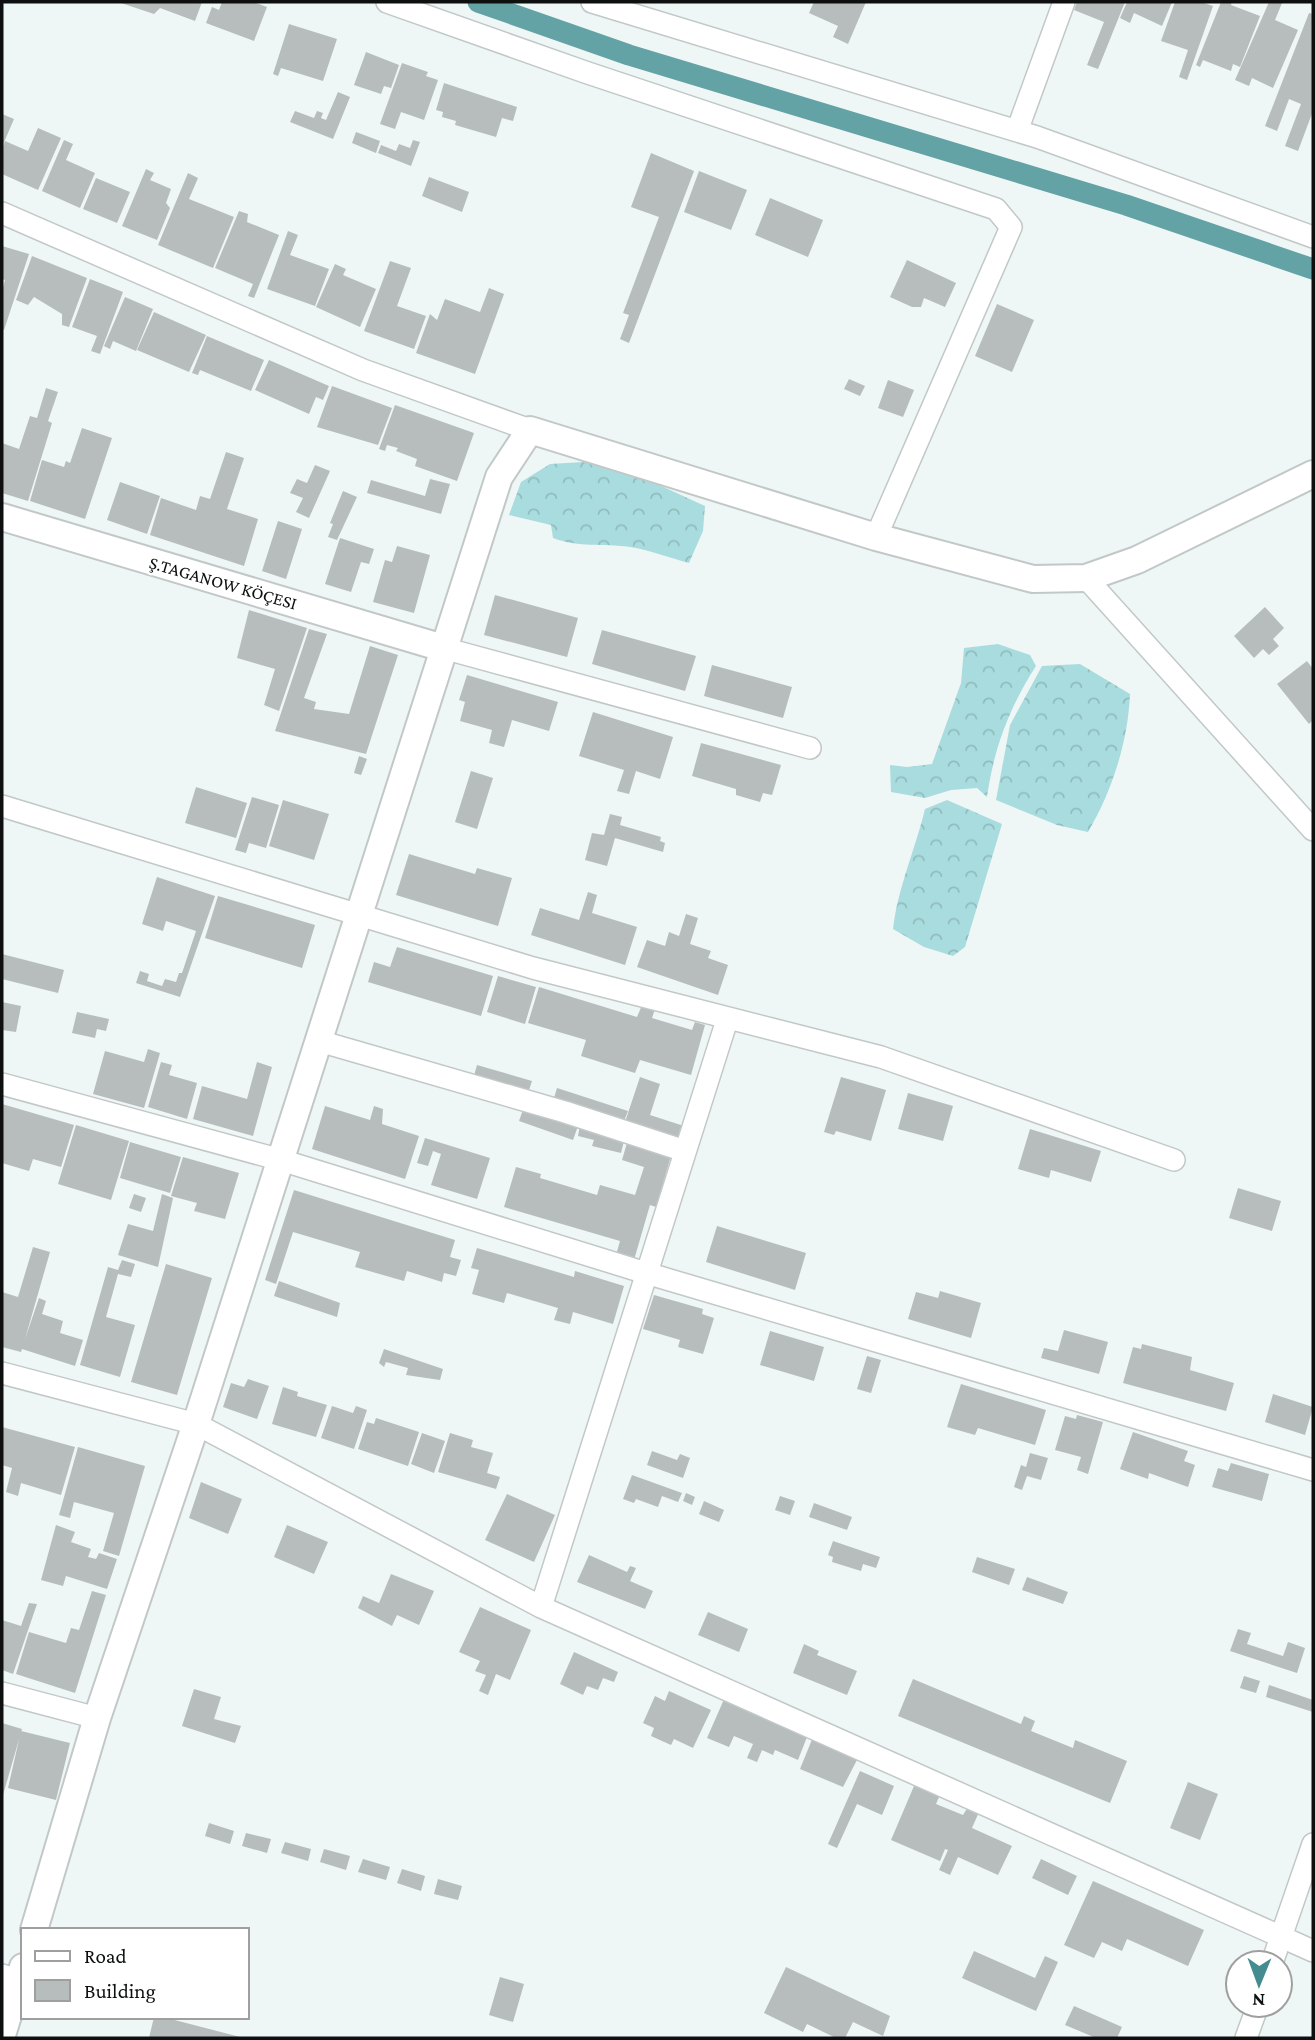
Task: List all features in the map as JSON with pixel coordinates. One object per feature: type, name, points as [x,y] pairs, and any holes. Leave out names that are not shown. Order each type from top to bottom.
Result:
[{"type":"street","points":[[387,2],[598,76],[996,209],[1011,227],[876,537]]},
{"type":"street","points":[[592,2],[1017,131],[1313,237]]},
{"type":"street","points":[[1017,131],[1064,2]]},
{"type":"street","points":[[2,213],[363,370],[530,430],[876,537],[1033,579],[1086,578],[1137,560],[1311,479]]},
{"type":"street","points":[[35,1928],[97,1718],[196,1424],[499,477],[530,430]]},
{"type":"street","name":"Ş.TAGANOW KÖÇESI","points":[[2,517],[443,648]]},
{"type":"street","points":[[1086,578],[1313,830]]},
{"type":"street","points":[[443,648],[810,748]]},
{"type":"street","points":[[2,806],[533,968],[727,1020],[881,1057],[1174,1160]]},
{"type":"street","points":[[541,1607],[727,1020]]},
{"type":"street","points":[[319,1041],[565,1112],[685,1151]]},
{"type":"street","points":[[2,1084],[281,1160],[646,1273],[882,1340],[1313,1469]]},
{"type":"street","points":[[2,1373],[196,1424],[541,1607],[1313,1951]]},
{"type":"street","points":[[2,1693],[97,1718]]},
{"type":"street","points":[[1277,1949],[1313,1844]]},
{"type":"street","points":[[2,2035],[15,1974]]},
{"type":"street","points":[[1246,2038],[1253,2019]]},
{"type":"green space","points":[[583,462],[646,479],[705,506],[703,531],[689,563],[630,547],[563,541],[553,538],[551,525],[509,515],[521,482],[550,464]]},
{"type":"green space","points":[[998,644],[1030,655],[1036,666],[1004,729],[987,797],[977,788],[951,790],[925,798],[891,792],[890,765],[907,767],[932,764],[961,683],[964,648]]},
{"type":"green space","points":[[1080,664],[1130,694],[1126,730],[1117,766],[1088,832],[1057,825],[996,800],[1010,725],[1042,666]]},
{"type":"green space","points":[[947,800],[1002,824],[965,947],[953,956],[924,947],[893,929],[899,898],[925,809]]},
{"type":"building","points":[[118,2],[202,2],[195,21],[160,8],[154,14]]},
{"type":"building","points":[[222,2],[253,2],[267,7],[254,41],[206,23],[212,7],[219,10]]},
{"type":"building","points":[[814,2],[866,2],[848,44],[833,37],[838,26],[809,13]]},
{"type":"building","points":[[1077,2],[1125,2],[1098,69],[1087,65],[1104,22],[1074,10]]},
{"type":"building","points":[[1127,2],[1172,2],[1162,26],[1134,13],[1130,23],[1120,18]]},
{"type":"building","points":[[1175,2],[1201,2],[1213,6],[1187,80],[1179,77],[1188,50],[1161,41]]},
{"type":"building","points":[[1221,2],[1232,2],[1231,5],[1260,16],[1240,67],[1233,64],[1231,71],[1203,60],[1200,67],[1196,65]]},
{"type":"building","points":[[1269,2],[1282,3],[1275,20],[1298,30],[1273,88],[1252,78],[1249,86],[1235,80]]},
{"type":"building","points":[[1309,13],[1313,14],[1313,111],[1298,151],[1285,146],[1301,104],[1289,99],[1277,131],[1265,126]]},
{"type":"building","points":[[289,24],[337,39],[323,81],[281,68],[278,76],[273,74]]},
{"type":"building","points":[[366,52],[399,65],[391,88],[384,86],[381,94],[354,85]]},
{"type":"building","points":[[402,63],[428,72],[426,76],[438,80],[424,120],[401,112],[395,129],[380,124]]},
{"type":"building","points":[[444,83],[517,107],[513,121],[502,118],[496,137],[455,125],[456,121],[442,117],[443,112],[436,110]]},
{"type":"building","points":[[338,92],[350,97],[333,139],[290,122],[295,111],[314,118],[317,111],[323,113],[321,118],[326,120]]},
{"type":"building","points":[[2,114],[14,119],[2,147]]},
{"type":"building","points":[[38,128],[61,138],[38,190],[2,174],[2,149],[5,141],[28,151]]},
{"type":"building","points":[[356,132],[380,141],[376,153],[352,143]]},
{"type":"building","points":[[64,140],[73,144],[66,160],[95,173],[80,208],[42,191]]},
{"type":"building","points":[[413,140],[420,142],[411,166],[378,153],[381,145],[396,151],[399,144],[410,148]]},
{"type":"building","points":[[651,153],[694,171],[629,343],[620,339],[629,315],[623,313],[659,217],[631,207]]},
{"type":"building","points":[[146,169],[154,173],[150,180],[171,189],[166,203],[170,208],[157,240],[122,226]]},
{"type":"building","points":[[699,171],[747,190],[731,230],[684,212]]},
{"type":"building","points":[[188,173],[198,178],[189,199],[234,217],[213,268],[158,245]]},
{"type":"building","points":[[429,177],[469,192],[462,212],[422,196]]},
{"type":"building","points":[[96,178],[130,192],[117,223],[83,209]]},
{"type":"building","points":[[770,198],[823,220],[808,257],[755,235]]},
{"type":"building","points":[[239,211],[248,214],[247,222],[279,235],[254,298],[248,296],[253,284],[215,268]]},
{"type":"building","points":[[288,231],[298,235],[290,255],[329,269],[315,306],[267,289]]},
{"type":"building","points":[[2,246],[29,254],[4,330],[2,291],[5,280],[2,279]]},
{"type":"building","points":[[32,256],[87,278],[69,327],[62,325],[62,314],[34,297],[28,305],[16,300]]},
{"type":"building","points":[[907,260],[956,283],[945,307],[924,298],[921,307],[912,307],[890,297]]},
{"type":"building","points":[[390,261],[411,268],[397,306],[426,316],[414,349],[364,331]]},
{"type":"building","points":[[335,264],[346,269],[343,275],[376,289],[360,327],[316,307]]},
{"type":"building","points":[[90,279],[123,292],[100,354],[91,351],[97,336],[72,327]]},
{"type":"building","points":[[489,288],[504,294],[475,374],[416,353],[430,314],[437,320],[445,299],[480,312]]},
{"type":"building","points":[[125,297],[153,309],[136,351],[113,341],[110,349],[104,346]]},
{"type":"building","points":[[997,304],[1034,320],[1012,372],[975,356]]},
{"type":"building","points":[[154,312],[206,335],[189,372],[137,350]]},
{"type":"building","points":[[207,336],[264,360],[251,391],[200,370],[198,375],[192,373]]},
{"type":"building","points":[[269,360],[329,386],[323,400],[316,397],[309,414],[255,390]]},
{"type":"building","points":[[849,379],[865,386],[860,396],[844,389]]},
{"type":"building","points":[[888,380],[914,390],[903,417],[878,408]]},
{"type":"building","points":[[332,386],[392,408],[378,445],[317,427]]},
{"type":"building","points":[[46,388],[58,392],[48,421],[52,423],[28,501],[2,493],[2,443],[19,449],[30,416],[37,418]]},
{"type":"building","points":[[395,405],[474,433],[457,481],[415,466],[417,459],[396,451],[398,448],[387,445],[385,451],[379,449]]},
{"type":"building","points":[[82,428],[112,438],[85,519],[30,501],[42,460],[64,467],[66,461],[70,463]]},
{"type":"building","points":[[226,452],[244,458],[227,509],[258,519],[244,566],[150,535],[161,498],[196,510],[200,496],[210,499]]},
{"type":"building","points":[[315,465],[330,471],[309,518],[296,512],[303,498],[290,493],[297,479],[307,483]]},
{"type":"building","points":[[430,479],[450,484],[441,514],[367,493],[371,480],[425,496]]},
{"type":"building","points":[[120,482],[160,496],[147,534],[107,520]]},
{"type":"building","points":[[343,491],[357,497],[337,540],[328,537],[333,524],[330,523]]},
{"type":"building","points":[[278,521],[302,529],[286,579],[262,571]]},
{"type":"building","points":[[340,538],[374,549],[369,564],[361,562],[351,592],[325,584]]},
{"type":"building","points":[[397,546],[430,555],[414,613],[373,602],[385,560],[392,562]]},
{"type":"building","points":[[495,595],[578,618],[567,657],[484,635]]},
{"type":"building","points":[[1265,607],[1284,628],[1273,639],[1279,646],[1269,655],[1263,649],[1254,658],[1234,636]]},
{"type":"building","points":[[249,610],[307,628],[279,711],[264,705],[275,669],[237,658]]},
{"type":"building","points":[[309,629],[327,634],[304,698],[316,702],[314,709],[349,714],[370,646],[398,655],[366,754],[275,731]]},
{"type":"building","points":[[602,630],[696,656],[685,691],[592,664]]},
{"type":"building","points":[[1307,661],[1313,669],[1313,720],[1309,724],[1277,684]]},
{"type":"building","points":[[712,665],[792,687],[783,718],[704,696]]},
{"type":"building","points":[[467,675],[558,702],[549,731],[512,720],[504,747],[489,743],[492,730],[460,721],[465,702],[459,700]]},
{"type":"building","points":[[593,712],[673,737],[660,779],[636,771],[629,794],[617,791],[624,770],[579,756]]},
{"type":"building","points":[[701,743],[781,765],[772,795],[763,793],[760,802],[736,795],[736,789],[692,776]]},
{"type":"building","points":[[359,756],[367,759],[361,775],[354,773]]},
{"type":"building","points":[[471,771],[493,778],[477,829],[455,822]]},
{"type":"building","points":[[196,787],[247,803],[236,838],[185,823]]},
{"type":"building","points":[[252,797],[279,805],[266,848],[249,843],[246,853],[235,850]]},
{"type":"building","points":[[283,800],[329,814],[314,860],[269,846]]},
{"type":"building","points":[[610,814],[622,817],[620,825],[661,837],[660,841],[665,843],[663,852],[615,838],[607,866],[585,860],[592,833],[604,835]]},
{"type":"building","points":[[409,854],[475,874],[477,868],[512,878],[498,926],[396,895]]},
{"type":"building","points":[[157,877],[215,896],[180,997],[136,983],[140,971],[149,974],[147,981],[162,986],[165,979],[176,982],[179,973],[182,973],[196,931],[166,921],[163,931],[142,924]]},
{"type":"building","points":[[588,892],[597,895],[592,913],[637,927],[625,965],[531,935],[540,908],[579,920]]},
{"type":"building","points":[[218,896],[315,925],[302,968],[205,938]]},
{"type":"building","points":[[686,914],[698,918],[690,944],[711,951],[708,958],[728,965],[718,995],[637,967],[647,940],[665,946],[669,932],[679,936]]},
{"type":"building","points":[[397,947],[493,976],[481,1016],[368,982],[374,962],[390,967]]},
{"type":"building","points":[[2,954],[64,970],[58,993],[2,979]]},
{"type":"building","points":[[498,976],[536,987],[525,1024],[487,1012]]},
{"type":"building","points":[[539,987],[637,1017],[642,1005],[655,1009],[652,1018],[692,1030],[695,1022],[705,1025],[691,1075],[640,1060],[635,1073],[581,1056],[586,1040],[528,1023]]},
{"type":"building","points":[[2,1002],[21,1006],[16,1032],[2,1030]]},
{"type":"building","points":[[77,1012],[109,1019],[106,1031],[97,1029],[95,1038],[72,1033]]},
{"type":"building","points":[[148,1049],[160,1053],[144,1108],[93,1094],[105,1051],[144,1062]]},
{"type":"building","points":[[161,1062],[172,1065],[169,1075],[197,1083],[187,1119],[148,1107]]},
{"type":"building","points":[[257,1062],[272,1067],[253,1136],[193,1119],[202,1086],[247,1099]]},
{"type":"building","points":[[477,1065],[532,1081],[528,1093],[474,1076]]},
{"type":"building","points":[[640,1077],[660,1084],[650,1115],[687,1127],[683,1140],[625,1122]]},
{"type":"building","points":[[841,1077],[886,1090],[871,1141],[836,1131],[834,1135],[824,1132]]},
{"type":"building","points":[[557,1088],[628,1111],[624,1121],[554,1098]]},
{"type":"building","points":[[908,1093],[953,1106],[943,1141],[898,1129]]},
{"type":"building","points":[[2,1104],[74,1125],[61,1167],[33,1159],[29,1171],[2,1163]]},
{"type":"building","points":[[325,1106],[370,1120],[374,1106],[383,1109],[382,1124],[419,1136],[405,1179],[312,1149]]},
{"type":"building","points":[[524,1107],[578,1126],[573,1140],[519,1121]]},
{"type":"building","points":[[76,1125],[129,1141],[111,1200],[58,1184]]},
{"type":"building","points":[[580,1125],[625,1137],[621,1153],[592,1146],[594,1140],[578,1136]]},
{"type":"building","points":[[1030,1129],[1101,1151],[1091,1182],[1051,1170],[1049,1178],[1018,1169]]},
{"type":"building","points":[[629,1136],[673,1149],[656,1207],[650,1205],[634,1260],[616,1255],[620,1241],[504,1207],[516,1167],[541,1174],[540,1178],[597,1195],[600,1185],[635,1195],[644,1167],[622,1160]]},
{"type":"building","points":[[425,1138],[490,1158],[477,1199],[431,1185],[441,1154],[433,1151],[428,1166],[417,1163]]},
{"type":"building","points":[[130,1142],[181,1157],[170,1193],[120,1178]]},
{"type":"building","points":[[183,1157],[239,1173],[225,1219],[194,1211],[197,1203],[171,1196]]},
{"type":"building","points":[[1238,1188],[1281,1201],[1272,1231],[1229,1218]]},
{"type":"building","points":[[294,1190],[455,1240],[450,1257],[461,1260],[456,1276],[444,1273],[442,1282],[407,1271],[404,1281],[355,1267],[360,1252],[293,1232],[276,1284],[265,1280]]},
{"type":"building","points":[[134,1194],[146,1198],[141,1212],[129,1208]]},
{"type":"building","points":[[162,1194],[173,1198],[158,1267],[118,1255],[128,1224],[153,1231]]},
{"type":"building","points":[[717,1226],[806,1253],[795,1290],[706,1262]]},
{"type":"building","points":[[33,1247],[50,1252],[25,1339],[39,1298],[46,1301],[42,1314],[63,1321],[60,1333],[83,1340],[75,1366],[22,1349],[21,1352],[2,1347],[2,1292],[18,1297]]},
{"type":"building","points":[[477,1248],[574,1277],[575,1271],[624,1286],[613,1324],[573,1312],[570,1324],[554,1320],[558,1308],[507,1293],[504,1303],[472,1294],[479,1270],[471,1268]]},
{"type":"building","points":[[122,1260],[135,1264],[131,1277],[118,1274],[106,1317],[135,1325],[120,1377],[80,1365],[108,1267],[118,1270]]},
{"type":"building","points":[[166,1264],[212,1278],[177,1395],[131,1382]]},
{"type":"building","points":[[279,1281],[340,1303],[337,1317],[274,1296]]},
{"type":"building","points":[[940,1291],[981,1303],[971,1338],[908,1319],[916,1292],[938,1298]]},
{"type":"building","points":[[654,1295],[703,1309],[702,1314],[714,1318],[703,1354],[678,1347],[680,1340],[643,1329]]},
{"type":"building","points":[[1064,1330],[1108,1342],[1099,1374],[1041,1358],[1044,1348],[1058,1351]]},
{"type":"building","points":[[770,1331],[824,1347],[814,1381],[760,1365]]},
{"type":"building","points":[[1142,1344],[1192,1357],[1190,1370],[1234,1383],[1226,1411],[1123,1383],[1133,1347],[1141,1349]]},
{"type":"building","points":[[384,1349],[443,1369],[440,1380],[406,1375],[408,1368],[386,1362],[384,1367],[379,1363]]},
{"type":"building","points":[[867,1356],[881,1360],[871,1393],[857,1389]]},
{"type":"building","points":[[248,1379],[269,1386],[257,1419],[223,1407],[231,1383],[244,1387]]},
{"type":"building","points":[[961,1384],[1046,1410],[1035,1445],[978,1428],[975,1435],[947,1427]]},
{"type":"building","points":[[283,1387],[298,1392],[297,1396],[327,1405],[316,1437],[272,1424]]},
{"type":"building","points":[[1273,1394],[1313,1407],[1305,1435],[1265,1422]]},
{"type":"building","points":[[332,1406],[353,1413],[356,1406],[367,1410],[354,1449],[321,1438]]},
{"type":"building","points":[[1077,1415],[1103,1422],[1088,1474],[1077,1470],[1081,1457],[1055,1450],[1065,1416],[1076,1419]]},
{"type":"building","points":[[376,1418],[419,1432],[408,1466],[358,1449],[367,1422],[374,1424]]},
{"type":"building","points":[[2,1427],[75,1447],[61,1495],[21,1483],[18,1496],[6,1492],[12,1468],[2,1465]]},
{"type":"building","points":[[1133,1432],[1188,1451],[1184,1461],[1195,1465],[1188,1487],[1149,1473],[1148,1479],[1120,1469]]},
{"type":"building","points":[[422,1433],[445,1441],[434,1473],[411,1464]]},
{"type":"building","points":[[450,1433],[473,1440],[471,1447],[493,1453],[487,1473],[500,1477],[496,1489],[438,1472]]},
{"type":"building","points":[[78,1447],[145,1466],[119,1556],[103,1551],[114,1513],[74,1502],[70,1518],[59,1515]]},
{"type":"building","points":[[652,1451],[677,1460],[680,1454],[690,1458],[683,1478],[647,1465]]},
{"type":"building","points":[[1030,1453],[1048,1458],[1041,1480],[1027,1476],[1022,1490],[1014,1487],[1021,1465],[1026,1467]]},
{"type":"building","points":[[1231,1463],[1269,1474],[1262,1501],[1212,1487],[1218,1468],[1228,1471]]},
{"type":"building","points":[[632,1475],[682,1493],[678,1502],[662,1496],[658,1507],[636,1499],[634,1503],[623,1499]]},
{"type":"building","points":[[201,1482],[242,1499],[228,1534],[189,1518]]},
{"type":"building","points":[[686,1493],[695,1497],[692,1505],[683,1501]]},
{"type":"building","points":[[507,1494],[555,1515],[534,1562],[485,1540]]},
{"type":"building","points":[[780,1496],[795,1501],[790,1515],[775,1510]]},
{"type":"building","points":[[704,1501],[724,1510],[719,1522],[699,1514]]},
{"type":"building","points":[[814,1503],[852,1517],[847,1530],[809,1517]]},
{"type":"building","points":[[56,1525],[75,1532],[71,1542],[91,1549],[88,1557],[96,1559],[99,1553],[117,1559],[107,1589],[66,1576],[63,1586],[41,1580]]},
{"type":"building","points":[[287,1525],[328,1542],[314,1574],[274,1557]]},
{"type":"building","points":[[833,1541],[880,1557],[876,1568],[863,1564],[861,1571],[832,1562],[833,1557],[828,1555]]},
{"type":"building","points":[[589,1555],[627,1572],[630,1566],[636,1568],[630,1581],[653,1591],[645,1609],[577,1582]]},
{"type":"building","points":[[977,1557],[1015,1569],[1009,1585],[972,1572]]},
{"type":"building","points":[[391,1574],[434,1591],[419,1625],[397,1615],[392,1626],[358,1608],[363,1596],[379,1603]]},
{"type":"building","points":[[1027,1577],[1068,1592],[1063,1604],[1022,1590]]},
{"type":"building","points":[[92,1591],[106,1595],[75,1693],[16,1674],[29,1632],[66,1643],[71,1628],[79,1630]]},
{"type":"building","points":[[29,1603],[37,1604],[13,1674],[2,1670],[2,1620],[21,1626]]},
{"type":"building","points":[[480,1607],[531,1630],[510,1680],[496,1674],[488,1695],[479,1691],[486,1675],[475,1671],[480,1661],[459,1652]]},
{"type":"building","points":[[708,1612],[748,1629],[739,1652],[698,1635]]},
{"type":"building","points":[[1238,1629],[1251,1633],[1247,1644],[1283,1656],[1288,1642],[1305,1648],[1297,1673],[1230,1651]]},
{"type":"building","points":[[804,1644],[819,1651],[817,1655],[857,1671],[847,1695],[793,1673]]},
{"type":"building","points":[[574,1652],[618,1672],[614,1682],[603,1678],[598,1690],[587,1686],[583,1695],[560,1684]]},
{"type":"building","points":[[1244,1676],[1260,1681],[1256,1693],[1240,1688]]},
{"type":"building","points":[[913,1679],[1021,1724],[1024,1716],[1035,1721],[1031,1731],[1073,1748],[1075,1740],[1127,1761],[1110,1803],[898,1716]]},
{"type":"building","points":[[1269,1685],[1313,1700],[1313,1712],[1266,1697]]},
{"type":"building","points":[[194,1689],[221,1697],[214,1719],[241,1726],[235,1743],[182,1726]]},
{"type":"building","points":[[669,1691],[711,1710],[693,1748],[674,1739],[671,1745],[651,1736],[654,1728],[643,1723],[655,1696],[665,1701]]},
{"type":"building","points":[[725,1697],[786,1723],[784,1727],[807,1737],[798,1760],[775,1750],[773,1755],[762,1750],[757,1762],[747,1758],[753,1744],[734,1736],[729,1747],[707,1738]]},
{"type":"building","points":[[2,1723],[22,1729],[3,1795],[2,1795]]},
{"type":"building","points":[[21,1731],[70,1743],[56,1800],[8,1788]]},
{"type":"building","points":[[813,1737],[858,1758],[843,1787],[800,1769]]},
{"type":"building","points":[[860,1771],[894,1786],[882,1815],[857,1804],[837,1848],[828,1844]]},
{"type":"building","points":[[917,1779],[942,1790],[936,1804],[963,1815],[968,1807],[979,1812],[972,1828],[1012,1846],[998,1875],[958,1857],[950,1875],[939,1870],[948,1850],[945,1849],[940,1861],[891,1840]]},
{"type":"building","points":[[1188,1782],[1218,1794],[1200,1840],[1170,1828]]},
{"type":"building","points":[[209,1823],[234,1831],[230,1844],[205,1836]]},
{"type":"building","points":[[246,1833],[271,1839],[267,1853],[242,1846]]},
{"type":"building","points":[[285,1842],[311,1849],[308,1861],[281,1853]]},
{"type":"building","points":[[324,1849],[350,1856],[346,1870],[320,1862]]},
{"type":"building","points":[[363,1859],[390,1867],[386,1880],[358,1872]]},
{"type":"building","points":[[1041,1859],[1077,1876],[1068,1895],[1032,1878]]},
{"type":"building","points":[[402,1869],[425,1876],[421,1891],[397,1883]]},
{"type":"building","points":[[438,1879],[462,1886],[458,1900],[434,1894]]},
{"type":"building","points":[[1093,1881],[1204,1930],[1188,1966],[1127,1939],[1122,1951],[1102,1942],[1094,1958],[1064,1945]]},
{"type":"building","points":[[974,1951],[1035,1978],[1045,1956],[1058,1962],[1036,2011],[962,1978]]},
{"type":"building","points":[[786,1967],[890,2016],[883,2036],[853,2022],[845,2038],[836,2038],[807,2024],[803,2032],[764,2013]]},
{"type":"building","points":[[500,1977],[524,1984],[513,2022],[489,2015]]},
{"type":"building","points":[[1074,2006],[1122,2027],[1117,2038],[1096,2038],[1065,2025]]},
{"type":"building","points":[[154,2019],[171,2019],[244,2038],[149,2038]]},
{"type":"waterway","points":[[478,2],[629,55],[1126,205],[1313,269]]}]
